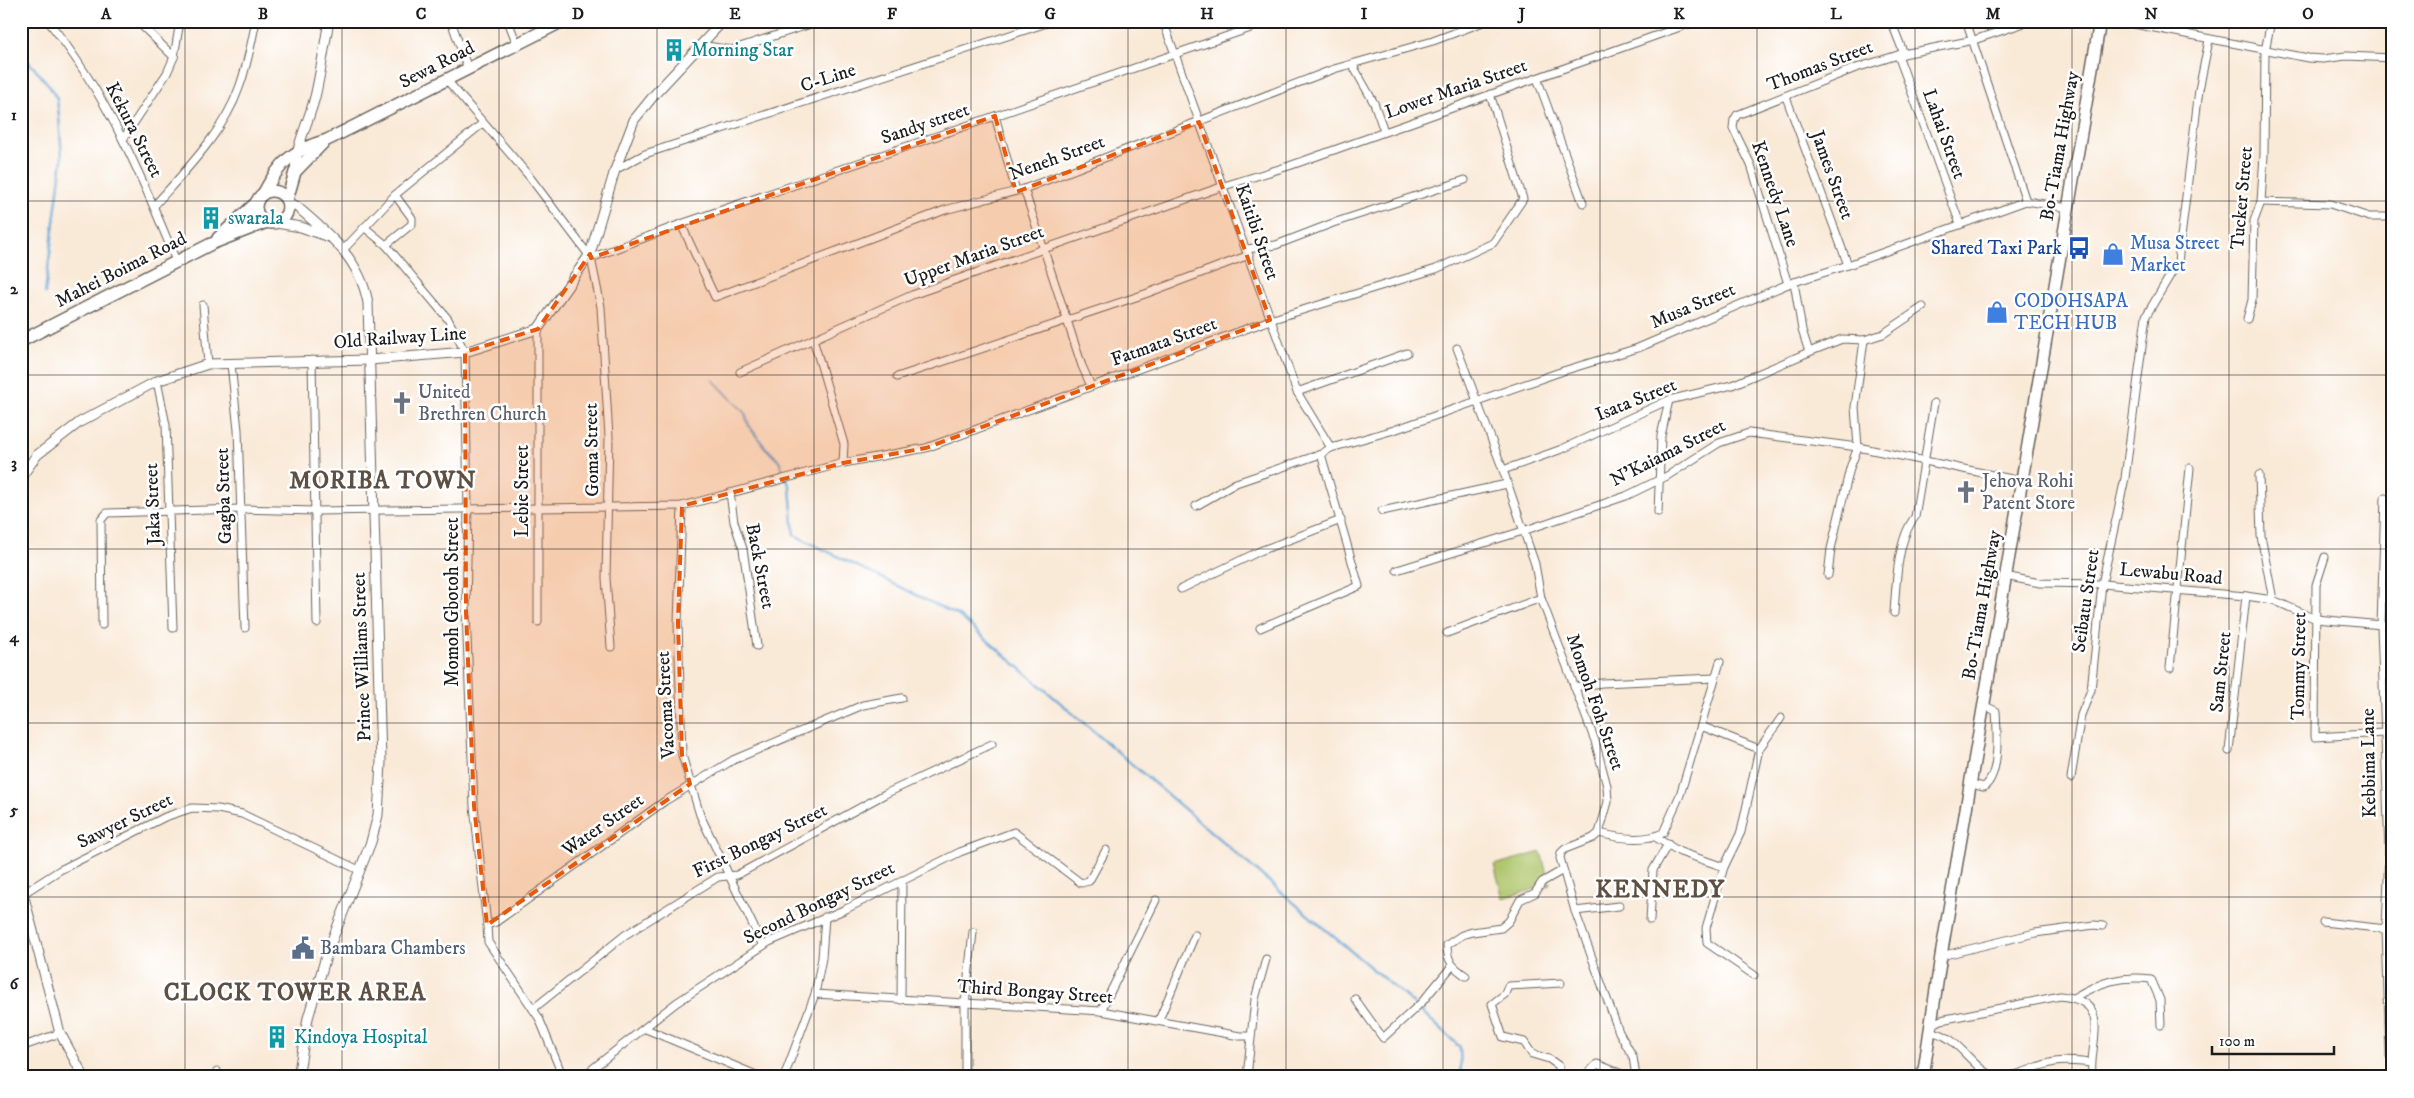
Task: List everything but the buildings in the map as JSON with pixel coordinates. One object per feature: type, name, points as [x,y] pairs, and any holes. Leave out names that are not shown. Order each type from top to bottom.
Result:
[{"type":"main road","name":"Sewa Road","points":[[327,140],[564,21]]},
{"type":"main road","name":"Bo-Tiama Highway","points":[[1923,1077],[1941,956],[2004,576],[2100,21]]},
{"type":"main road","points":[[211,244],[260,198],[280,165],[296,151],[327,140]]},
{"type":"main road","points":[[211,244],[272,222],[286,214],[287,202],[295,172],[327,140]]},
{"type":"main road","points":[[260,198],[276,191],[287,202]]},
{"type":"main road","points":[[260,198],[257,213],[272,222]]},
{"type":"main road","name":"Mahei Boima Road","points":[[21,341],[211,244]]},
{"type":"street","name":"Kekura Street","points":[[48,21],[93,85],[124,138],[176,261]]},
{"type":"street","points":[[137,21],[174,57]]},
{"type":"street","points":[[124,138],[167,72],[174,57],[180,21]]},
{"type":"street","points":[[154,206],[198,156],[227,114],[239,90],[256,21]]},
{"type":"street","points":[[295,172],[296,151],[306,128],[315,97],[329,21]]},
{"type":"street","points":[[451,21],[468,69]]},
{"type":"street","points":[[508,21],[517,44]]},
{"type":"street","points":[[538,329],[590,256],[614,170],[634,120],[655,94],[723,21]]},
{"type":"street","points":[[701,45],[731,50],[820,21]]},
{"type":"street","name":"C-Line","points":[[614,170],[646,154],[1053,21]]},
{"type":"street","name":"Kaitibi Street","points":[[1163,21],[1297,392],[1331,448]]},
{"type":"street","name":"Sandy street","points":[[590,256],[1271,21]]},
{"type":"street","name":"Neneh Street","points":[[681,224],[715,297],[945,210],[1024,189],[1352,64],[1433,40],[1486,21]]},
{"type":"street","name":"Lahai Street","points":[[1891,21],[1960,224]]},
{"type":"street","points":[[1966,21],[1974,40],[2026,201]]},
{"type":"street","name":"Thomas Street","points":[[1737,115],[1853,69],[1901,54],[1974,40],[2030,21]]},
{"type":"street","points":[[2119,21],[2265,51],[2323,59],[2346,56],[2393,58]]},
{"type":"street","name":"Tucker Street","points":[[2247,318],[2252,300],[2254,221],[2261,202],[2264,155],[2265,51],[2271,21]]},
{"type":"street","name":"Lower Maria Street","points":[[1224,186],[1289,166],[1697,22]]},
{"type":"street","name":"Seibatu Street","points":[[2071,778],[2081,715],[2092,690],[2102,584],[2125,478],[2146,316],[2178,262],[2199,90],[2210,40]]},
{"type":"street","points":[[1352,64],[1374,104],[1384,131]]},
{"type":"street","points":[[1536,78],[1583,203]]},
{"type":"street","points":[[446,80],[529,176],[590,256]]},
{"type":"street","name":"Fatmata Street","points":[[102,625],[101,520],[107,513],[241,509],[315,511],[682,506],[843,463],[926,448],[1270,320],[1436,269],[1493,243],[1523,199],[1490,94]]},
{"type":"street","name":"James Street","points":[[1786,97],[1848,265]]},
{"type":"street","name":"Kennedy Lane","points":[[1737,115],[1733,128],[1751,165],[1791,283]]},
{"type":"street","points":[[995,116],[1016,191]]},
{"type":"street","points":[[344,249],[395,195],[484,123]]},
{"type":"street","points":[[897,377],[1145,294],[1248,252],[1276,245],[1333,223],[1465,180]]},
{"type":"street","name":"Upper Maria Street","points":[[740,372],[912,295],[1224,186]]},
{"type":"street","points":[[1024,189],[1066,319],[1091,386]]},
{"type":"street","points":[[386,245],[413,221],[395,195]]},
{"type":"street","name":"Musa Street","points":[[1196,506],[1236,482],[1321,454],[1331,448],[1394,430],[1563,371],[1638,348],[1791,283],[1848,265],[2026,201],[2068,208]]},
{"type":"street","name":"Prince Williams Street","points":[[287,202],[296,206],[344,249],[353,262],[366,290],[370,360],[380,778],[378,816],[371,842],[328,953],[308,1018],[298,1076]]},
{"type":"street","points":[[2261,202],[2330,204],[2369,217],[2393,217]]},
{"type":"street","name":"Prince Williams Street","points":[[272,222],[301,227],[332,238]]},
{"type":"street","name":"Momoh Gbotoh Street","points":[[364,227],[386,245],[448,318],[465,352],[468,508],[466,612],[474,806],[486,925]]},
{"type":"street","name":"Goma Street","points":[[590,256],[601,307],[609,437],[606,578],[612,647]]},
{"type":"street","points":[[1791,283],[1809,352]]},
{"type":"street","points":[[203,306],[208,364]]},
{"type":"street","name":"Isata Street","points":[[1503,470],[1562,448],[1669,400],[1732,385],[1842,339],[1864,340],[1883,334],[1923,307]]},
{"type":"street","name":"Old Railway Line","points":[[21,477],[37,455],[80,422],[157,380],[208,364],[370,360],[465,352],[538,329]]},
{"type":"street","name":"Lebie Street","points":[[538,329],[538,622]]},
{"type":"street","points":[[813,339],[844,444],[843,463]]},
{"type":"street","points":[[1828,575],[1844,495],[1858,447],[1855,407],[1864,340]]},
{"type":"street","name":"Momoh Foh Street","points":[[1457,348],[1503,470],[1535,564],[1541,598],[1595,741],[1607,786],[1608,802],[1599,833]]},
{"type":"street","points":[[1297,392],[1407,353]]},
{"type":"street","points":[[312,360],[317,623]]},
{"type":"street","name":"Gagba Street","points":[[231,364],[238,430],[245,628]]},
{"type":"street","name":"Jaka Street","points":[[157,380],[166,425],[173,628]]},
{"type":"street","points":[[1658,512],[1661,436],[1669,400]]},
{"type":"street","points":[[1894,613],[1902,552],[1909,523],[1915,517],[1934,403]]},
{"type":"street","name":"N'Kaiama Street","points":[[1397,570],[1523,531],[1626,496],[1660,479],[1719,443],[1749,433],[1858,447],[2021,481]]},
{"type":"street","points":[[1260,628],[1359,586],[1321,454]]},
{"type":"street","points":[[2170,668],[2190,468]]},
{"type":"street","points":[[2259,475],[2261,536],[2273,600]]},
{"type":"street","points":[[1382,511],[1507,484]]},
{"type":"street","name":"Back Street","points":[[730,493],[734,522],[743,550],[757,646]]},
{"type":"street","name":"Kebbima Lane","points":[[2385,498],[2381,626],[2384,733],[2390,824],[2386,928],[2390,1056]]},
{"type":"street","name":"Vacoma Street","points":[[682,506],[678,623],[682,755],[700,815],[763,946]]},
{"type":"street","points":[[1181,589],[1260,551],[1341,520]]},
{"type":"street","name":"Tommy Street","points":[[2326,557],[2316,585],[2315,736],[2384,733]]},
{"type":"street","name":"Lewabu Road","points":[[2004,576],[2040,583],[2102,584],[2246,596],[2273,600],[2316,619],[2393,626]]},
{"type":"street","name":"Sam Street","points":[[2229,752],[2246,596]]},
{"type":"street","points":[[1447,633],[1541,598]]},
{"type":"street","points":[[1636,1077],[1633,1057],[1619,1032],[1575,911],[1563,870],[1561,853],[1565,849],[1593,838],[1599,833],[1618,838],[1655,837],[1663,833],[1680,795],[1720,662]]},
{"type":"street","points":[[1574,687],[1602,683],[1715,678]]},
{"type":"street","name":"Water Street","points":[[486,925],[496,922],[690,784],[733,760],[863,705],[902,698]]},
{"type":"street","points":[[1971,784],[1984,786],[1989,783],[1996,763],[1996,711],[1983,705]]},
{"type":"street","points":[[1754,975],[1707,943],[1706,928],[1724,867],[1741,832],[1759,749],[1781,718]]},
{"type":"street","points":[[1701,726],[1759,749]]},
{"type":"street","name":"First Bongay Street","points":[[533,1009],[625,935],[718,877],[737,875],[885,794],[992,744]]},
{"type":"street","name":"Sawyer Street","points":[[22,892],[60,870],[165,817],[192,808],[218,809],[242,814],[359,870]]},
{"type":"street","name":"Second Bongay Street","points":[[582,1077],[646,1029],[676,1003],[763,946],[960,852],[1014,832],[1081,883],[1090,881],[1106,850]]},
{"type":"street","points":[[1655,837],[1680,852],[1724,867]]},
{"type":"street","points":[[1650,920],[1653,870],[1668,844]]},
{"type":"street","points":[[1466,976],[1452,966],[1447,957],[1447,945],[1472,932],[1501,928],[1509,921],[1520,900],[1534,893],[1542,882],[1563,870]]},
{"type":"street","points":[[901,1000],[902,880]]},
{"type":"street","points":[[22,892],[60,1033],[84,1077]]},
{"type":"street","points":[[1101,1011],[1156,900]]},
{"type":"street","points":[[1575,911],[1619,906]]},
{"type":"street","points":[[784,1077],[815,994],[822,958],[824,918]]},
{"type":"street","points":[[2323,922],[2386,928]]},
{"type":"street","points":[[486,925],[488,942],[533,1009],[563,1077]]},
{"type":"street","points":[[1941,956],[2035,933],[2094,925],[2103,926]]},
{"type":"street","points":[[965,1077],[965,1004],[973,932]]},
{"type":"street","points":[[1159,1020],[1195,935]]},
{"type":"street","points":[[1247,1077],[1255,999],[1266,959]]},
{"type":"street","points":[[1354,1000],[1383,1038],[1422,1002],[1452,966]]},
{"type":"street","points":[[1995,1077],[1985,1074],[1977,1063],[1951,1041],[1930,1029],[1941,1020],[2060,996],[2075,997],[2092,987],[2130,976],[2151,979],[2160,1000],[2161,1025]]},
{"type":"street","points":[[1559,1077],[1559,1066],[1549,1059],[1532,1054],[1524,1042],[1503,1037],[1492,1004],[1506,994],[1508,986],[1561,983]]},
{"type":"street","name":"Third Bongay Street","points":[[815,994],[1101,1011],[1240,1036],[1251,1036]]},
{"type":"street","points":[[2075,997],[2092,1011],[2097,1028],[2091,1063],[2092,1077]]},
{"type":"street","points":[[646,1029],[761,1077]]},
{"type":"street","points":[[21,1047],[60,1033]]},
{"type":"street","points":[[2003,1077],[2027,1073],[2041,1065],[2057,1062],[2091,1063]]},
{"type":"street","points":[[1584,1077],[1597,1064],[1628,1077]]},
{"type":"highlighted area","points":[[995,116],[1016,192],[1199,122],[1270,320],[926,448],[843,463],[682,506],[678,623],[682,755],[690,784],[487,925],[474,806],[466,612],[465,352],[538,329],[590,254],[591,258]]},
{"type":"green space","points":[[1541,852],[1550,885],[1503,898],[1494,865]]},
{"type":"waterway","points":[[21,53],[48,84],[57,99],[59,116],[62,159],[45,293]]},
{"type":"waterway","points":[[713,380],[745,413],[749,426],[764,446],[779,461],[790,487],[794,535],[959,616],[1407,998],[1460,1047],[1461,1077]]},
{"type":"place","name":"Morning Star","points":[[674,50]]},
{"type":"place","name":"swarala","points":[[211,218]]},
{"type":"place","name":"Shared Taxi Park","points":[[2079,248]]},
{"type":"place","name":"Musa Street Market","points":[[2113,254]]},
{"type":"place","name":"CODOHSAPA TECH HUB","points":[[1997,312]]},
{"type":"place","name":"United Brethren Church","points":[[402,403]]},
{"type":"place","name":"Jehova Rohi Patent Store","points":[[1966,492]]},
{"type":"place","name":"Bambara Chambers","points":[[303,948]]},
{"type":"place","name":"Kindoya Hospital","points":[[277,1037]]},
{"type":"district","name":"MORIBA TOWN","points":[[383,481]]},
{"type":"district","name":"KENNEDY","points":[[1660,890]]},
{"type":"district","name":"CLOCK TOWER AREA","points":[[295,993]]}]
